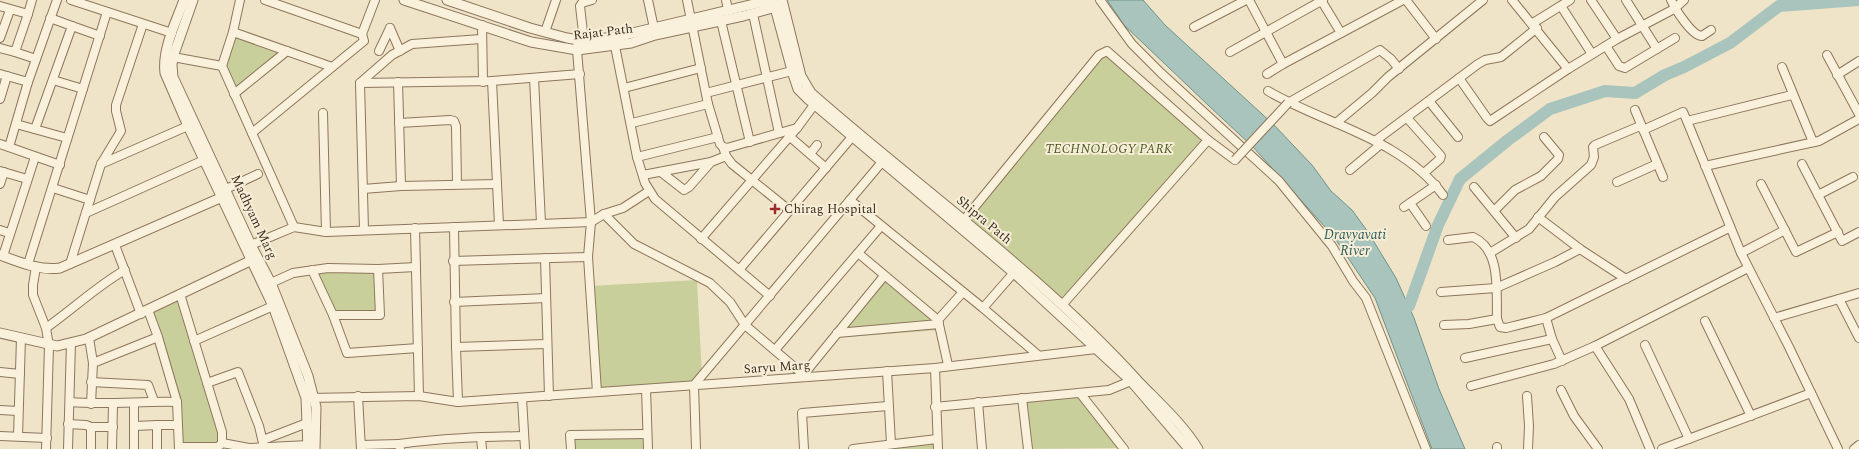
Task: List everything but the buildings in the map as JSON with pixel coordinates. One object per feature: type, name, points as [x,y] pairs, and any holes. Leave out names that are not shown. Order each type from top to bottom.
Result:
[{"type":"street","points":[[15,52],[32,0]]},
{"type":"street","points":[[9,147],[28,82],[57,0]]},
{"type":"street","points":[[73,0],[172,34]]},
{"type":"street","name":"Madhyam Marg","points":[[184,0],[172,34],[164,65],[165,73],[204,160],[226,194],[310,398],[308,423],[310,448]]},
{"type":"street","name":"Madhyam Marg","points":[[193,0],[173,58],[173,77],[226,194],[271,283],[308,376],[310,398],[310,448]]},
{"type":"street","points":[[240,0],[233,32],[222,66],[294,227]]},
{"type":"street","points":[[265,0],[362,34]]},
{"type":"street","points":[[252,133],[364,41],[362,34],[375,0]]},
{"type":"street","name":"Rajat Path","points":[[404,0],[531,42],[577,50],[615,46],[655,31]]},
{"type":"street","name":"Rajat Path","points":[[447,0],[458,2],[545,32],[581,40],[655,31],[692,22],[728,10],[779,2]]},
{"type":"street","points":[[545,32],[556,0]]},
{"type":"street","points":[[592,0],[582,3],[580,6],[581,40],[577,50],[591,222],[588,257],[597,392]]},
{"type":"street","points":[[648,0],[655,31]]},
{"type":"street","points":[[687,0],[708,104],[720,144],[732,164],[789,210]]},
{"type":"street","points":[[726,0],[728,10]]},
{"type":"street","points":[[1100,0],[1132,44],[1161,73],[1279,180],[1332,246],[1353,281],[1366,298],[1426,449]]},
{"type":"street","points":[[1194,28],[1246,0]]},
{"type":"street","points":[[1250,0],[1283,64]]},
{"type":"street","points":[[1230,52],[1322,0],[1340,33]]},
{"type":"street","points":[[1267,74],[1340,33],[1404,0],[1436,39]]},
{"type":"street","points":[[1512,0],[1535,26],[1568,69]]},
{"type":"street","points":[[1350,170],[1378,142],[1406,118],[1458,78],[1485,60],[1501,57],[1535,26],[1570,0]]},
{"type":"street","points":[[1591,0],[1617,39]]},
{"type":"street","points":[[1626,0],[1642,27],[1658,49]]},
{"type":"street","points":[[1671,0],[1674,9],[1696,34],[1702,36],[1711,30]]},
{"type":"street","points":[[1458,78],[1490,121],[1592,54],[1674,9],[1684,0]]},
{"type":"street","points":[[1336,123],[1479,1]]},
{"type":"street","points":[[452,16],[458,2]]},
{"type":"street","name":"Rajat Path","points":[[692,22],[721,21],[753,14],[779,2]]},
{"type":"street","name":"Shipra Path","points":[[779,2],[792,70],[798,89],[814,105],[882,162],[1016,270],[1063,304],[1105,344],[1178,423],[1198,449]]},
{"type":"street","name":"Shipra Path","points":[[779,2],[801,76],[811,93],[964,220],[1096,349],[1131,381],[1189,449]]},
{"type":"street","points":[[0,6],[28,14]]},
{"type":"street","points":[[1561,6],[1592,54]]},
{"type":"street","points":[[0,38],[10,10]]},
{"type":"street","points":[[46,449],[49,346],[46,328],[34,295],[32,285],[32,266],[67,138],[107,12]]},
{"type":"street","points":[[753,14],[779,133]]},
{"type":"street","points":[[50,18],[100,36]]},
{"type":"street","points":[[721,21],[750,142]]},
{"type":"street","points":[[70,264],[101,164],[121,131],[116,105],[143,24]]},
{"type":"street","points":[[482,25],[481,39],[483,82]]},
{"type":"street","points":[[35,129],[72,26]]},
{"type":"street","points":[[380,51],[390,28],[400,51]]},
{"type":"street","points":[[233,32],[332,67]]},
{"type":"street","points":[[1606,46],[1619,66],[1625,68],[1675,38]]},
{"type":"street","points":[[364,230],[360,84],[392,55],[412,44],[481,39]]},
{"type":"street","points":[[615,46],[632,123],[637,157],[649,191],[701,239],[770,296]]},
{"type":"street","points":[[0,48],[36,59]]},
{"type":"street","points":[[964,220],[1099,55],[1107,51],[1208,140],[1235,160],[1288,103],[1380,50],[1391,59],[1399,69]]},
{"type":"street","points":[[234,94],[287,51]]},
{"type":"street","points":[[1827,55],[1859,114]]},
{"type":"street","points":[[173,58],[222,66]]},
{"type":"street","points":[[1837,75],[1859,61]]},
{"type":"street","points":[[1782,67],[1792,95],[1813,142]]},
{"type":"street","points":[[624,88],[701,68]]},
{"type":"street","points":[[706,93],[792,70]]},
{"type":"street","points":[[360,84],[398,82],[483,82],[580,74]]},
{"type":"street","points":[[0,99],[4,75],[28,82]]},
{"type":"street","points":[[534,78],[541,223]]},
{"type":"street","points":[[52,80],[83,90]]},
{"type":"street","points":[[492,81],[499,225]]},
{"type":"street","points":[[398,82],[401,186]]},
{"type":"street","points":[[1268,91],[1288,103],[1378,142],[1424,173],[1436,185],[1443,195]]},
{"type":"street","points":[[1687,121],[1792,95]]},
{"type":"street","points":[[1429,101],[1458,137]]},
{"type":"street","points":[[632,123],[708,104]]},
{"type":"street","points":[[701,239],[814,105]]},
{"type":"street","points":[[1635,110],[1663,177]]},
{"type":"street","points":[[1490,253],[1516,238],[1528,229],[1555,197],[1591,165],[1594,157],[1593,147],[1595,145],[1683,112],[1729,228],[1838,449]]},
{"type":"street","points":[[323,113],[326,232]]},
{"type":"street","points":[[1406,118],[1441,156],[1440,159],[1424,173]]},
{"type":"street","points":[[1705,166],[1818,141],[1859,119]]},
{"type":"street","points":[[399,123],[454,121],[456,126],[457,184]]},
{"type":"street","points":[[16,124],[67,138]]},
{"type":"street","points":[[101,164],[188,126]]},
{"type":"street","points":[[723,147],[727,148],[796,128]]},
{"type":"street","points":[[789,136],[826,168]]},
{"type":"street","points":[[739,270],[852,137]]},
{"type":"street","points":[[1494,211],[1515,190],[1541,176],[1558,159],[1559,155],[1557,151],[1544,137]]},
{"type":"street","points":[[637,157],[718,138]]},
{"type":"street","points":[[1063,304],[1208,140]]},
{"type":"street","points":[[0,144],[35,157],[60,164]]},
{"type":"street","points":[[810,154],[817,145]]},
{"type":"street","points":[[643,175],[711,162],[726,156]]},
{"type":"street","points":[[35,157],[1,256],[50,270],[60,268],[115,245],[226,194],[258,174]]},
{"type":"street","points":[[86,213],[204,160]]},
{"type":"street","points":[[661,172],[684,190],[689,187],[711,162]]},
{"type":"street","points":[[696,449],[694,385],[882,162]]},
{"type":"street","points":[[1617,182],[1657,164]]},
{"type":"street","points":[[1802,164],[1842,241],[1859,232]]},
{"type":"street","points":[[0,184],[2,172],[27,179]]},
{"type":"street","points":[[1818,195],[1853,177]]},
{"type":"street","points":[[363,189],[401,186],[497,184]]},
{"type":"street","points":[[1761,184],[1796,252],[1838,232]]},
{"type":"street","points":[[1426,226],[1407,205],[1436,185]]},
{"type":"street","points":[[1474,187],[1516,238]]},
{"type":"street","points":[[53,188],[90,200]]},
{"type":"street","points":[[251,245],[294,227],[326,232],[591,222],[604,214],[623,208],[649,191]]},
{"type":"street","points":[[850,200],[983,308],[1038,355]]},
{"type":"street","points":[[604,214],[634,244],[710,283],[730,302],[745,325],[805,376],[837,333],[884,276]]},
{"type":"street","points":[[1538,217],[1626,279]]},
{"type":"street","points":[[775,350],[881,226]]},
{"type":"street","points":[[454,227],[453,261],[458,402]]},
{"type":"street","points":[[415,228],[419,396]]},
{"type":"street","points":[[1448,240],[1473,237],[1483,244],[1490,253],[1494,265],[1497,319],[1498,324],[1503,328],[1546,318],[1729,228]]},
{"type":"street","points":[[0,230],[9,233]]},
{"type":"street","points":[[1741,253],[1785,230]]},
{"type":"street","points":[[115,245],[125,270],[158,337],[177,402],[179,448],[218,447],[222,443],[222,432],[180,294]]},
{"type":"street","points":[[1441,292],[1496,288],[1555,262],[1580,248]]},
{"type":"street","points":[[858,253],[939,322],[948,365]]},
{"type":"street","points":[[453,261],[588,257]]},
{"type":"street","points":[[545,258],[546,344],[549,396]]},
{"type":"street","points":[[0,333],[49,346],[57,346],[89,338],[252,260]]},
{"type":"street","points":[[271,283],[293,273],[312,270],[348,267],[378,269],[416,267]]},
{"type":"street","points":[[1471,386],[1562,361],[1595,346],[1748,268]]},
{"type":"street","points":[[333,315],[380,315],[378,269]]},
{"type":"street","points":[[46,328],[87,298],[99,287],[125,270]]},
{"type":"street","points":[[312,270],[333,315],[347,353],[418,348]]},
{"type":"street","points":[[983,308],[1016,270]]},
{"type":"street","points":[[837,333],[939,322],[963,292]]},
{"type":"street","points":[[1774,318],[1859,293]]},
{"type":"street","points":[[454,302],[546,298]]},
{"type":"street","points":[[1839,299],[1859,338]]},
{"type":"street","points":[[194,341],[273,306]]},
{"type":"street","points":[[1546,318],[1552,339],[1562,361]]},
{"type":"street","points":[[1444,325],[1469,324],[1497,319]]},
{"type":"street","points":[[1705,321],[1751,416]]},
{"type":"street","points":[[93,363],[158,337]]},
{"type":"street","points":[[18,436],[21,338]]},
{"type":"street","points":[[89,338],[93,363],[91,404]]},
{"type":"street","points":[[1466,358],[1552,339]]},
{"type":"street","points":[[68,449],[71,343]]},
{"type":"street","points":[[456,347],[546,344]]},
{"type":"street","points":[[1645,345],[1689,439]]},
{"type":"street","points":[[1595,346],[1629,399],[1650,449]]},
{"type":"street","name":"Saryu Marg","points":[[310,398],[419,396],[458,402],[805,376],[935,368],[948,365],[1096,349]]},
{"type":"street","points":[[935,368],[935,407],[938,449]]},
{"type":"street","points":[[887,371],[891,444]]},
{"type":"street","points":[[0,372],[20,374]]},
{"type":"street","points":[[207,383],[238,372],[264,443]]},
{"type":"street","points":[[935,407],[1109,390],[1131,381]]},
{"type":"street","points":[[91,382],[148,385],[154,401]]},
{"type":"street","points":[[646,389],[648,449]]},
{"type":"street","points":[[1561,390],[1574,416],[1598,449]]},
{"type":"street","points":[[1080,392],[1122,449]]},
{"type":"street","points":[[1662,449],[1811,393]]},
{"type":"street","points":[[358,396],[361,447],[400,447],[481,437],[524,436]]},
{"type":"street","points":[[1528,396],[1528,449]]},
{"type":"street","points":[[522,398],[524,449]]},
{"type":"street","points":[[1022,398],[1028,449]]},
{"type":"street","points":[[70,402],[112,404],[154,401],[177,402]]},
{"type":"street","points":[[978,402],[982,449]]},
{"type":"street","points":[[134,403],[134,449]]},
{"type":"street","points":[[112,404],[112,449]]},
{"type":"street","points":[[804,449],[802,413],[888,406]]},
{"type":"street","points":[[0,410],[18,411]]},
{"type":"street","points":[[222,443],[249,448],[264,443],[308,423]]},
{"type":"street","points":[[68,424],[86,425],[91,427],[113,427]]},
{"type":"street","points":[[135,426],[178,424]]},
{"type":"street","points":[[157,425],[157,449]]},
{"type":"street","points":[[91,427],[91,449]]},
{"type":"street","points":[[571,449],[570,435],[648,434]]},
{"type":"street","points":[[0,436],[47,438]]},
{"type":"street","points":[[481,437],[482,449]]},
{"type":"street","points":[[853,449],[937,439]]},
{"type":"street","points":[[264,443],[310,448]]},
{"type":"street","points":[[1854,449],[1859,446]]},
{"type":"green space","points":[[233,32],[287,51],[234,94],[222,66]]},
{"type":"green space","name":"TECHNOLOGY PARK","points":[[1107,51],[1208,140],[1063,304],[964,220]]},
{"type":"green space","points":[[378,269],[380,315],[333,315],[312,270]]},
{"type":"green space","points":[[884,276],[938,320],[940,330],[833,338]]},
{"type":"green space","points":[[697,280],[702,376],[694,385],[597,392],[590,286]]},
{"type":"green space","points":[[180,294],[222,443],[179,449],[177,402],[148,311]]},
{"type":"green space","points":[[1080,393],[1123,448],[1028,449],[1022,398]]},
{"type":"green space","points":[[647,434],[648,449],[567,449],[570,435]]},
{"type":"green space","points":[[937,439],[938,449],[854,449]]},
{"type":"water","name":"Dravyavati River","points":[[1107,0],[1143,0],[1165,25],[1274,125],[1312,165],[1331,191],[1352,210],[1368,232],[1396,278],[1414,318],[1439,389],[1465,449],[1432,449],[1375,298],[1334,237],[1253,147],[1124,25]]},
{"type":"waterway","points":[[1409,306],[1438,225],[1460,179],[1508,140],[1550,109],[1605,91],[1635,93],[1665,75],[1684,67],[1730,43],[1779,6],[1859,0]]},
{"type":"place","name":"Chirag Hospital","points":[[775,209]]}]
